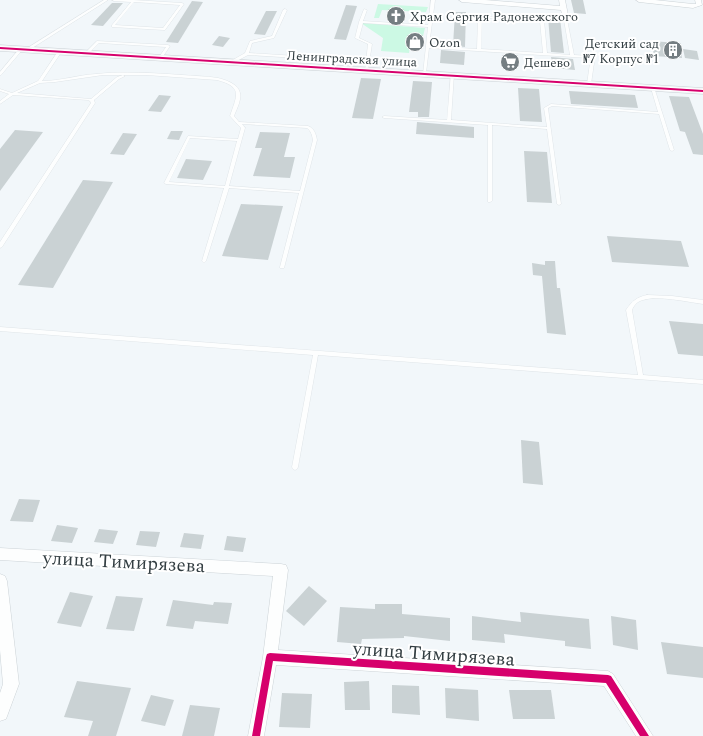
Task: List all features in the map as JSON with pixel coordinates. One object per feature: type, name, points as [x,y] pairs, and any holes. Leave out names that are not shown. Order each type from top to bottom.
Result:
[{"type":"street","points":[[462,0],[564,8]]},
{"type":"street","points":[[562,0],[566,20]]},
{"type":"street","points":[[639,0],[695,6],[699,5],[698,0]]},
{"type":"street","name":"Ленинградская улица","points":[[0,48],[703,90]]},
{"type":"street","name":"улица Тимирязева","points":[[0,554],[281,570],[270,657],[256,736]]},
{"type":"street","points":[[0,581],[11,684],[0,713]]},
{"type":"street","name":"улица Тимирязева","points":[[270,657],[608,679],[645,736]]},
{"type":"lane","points":[[0,74],[24,49],[106,0]]},
{"type":"lane","points":[[114,0],[133,1],[182,4],[164,29],[113,26],[133,1]]},
{"type":"lane","points":[[424,73],[433,0]]},
{"type":"lane","points":[[247,54],[251,42],[273,37],[285,10]]},
{"type":"lane","points":[[365,10],[357,38],[370,44],[366,70]]},
{"type":"lane","points":[[479,50],[480,17],[542,20],[545,54]]},
{"type":"lane","points":[[566,20],[572,56]]},
{"type":"lane","points":[[361,22],[430,26]]},
{"type":"lane","points":[[427,47],[591,57],[592,63],[589,84]]},
{"type":"lane","points":[[39,82],[60,51]]},
{"type":"lane","points":[[232,62],[247,54],[312,58]]},
{"type":"lane","points":[[0,103],[12,94],[39,82],[60,81],[104,74],[141,74],[217,79],[225,81],[237,89],[239,96],[232,116],[243,128],[227,187],[204,261]]},
{"type":"lane","points":[[0,90],[12,94],[92,100],[118,78],[126,74]]},
{"type":"lane","points":[[449,121],[452,74]]},
{"type":"lane","points":[[652,88],[672,150]]},
{"type":"lane","points":[[0,246],[94,103],[92,100]]},
{"type":"lane","points":[[559,204],[546,108],[551,105],[661,113]]},
{"type":"lane","points":[[384,118],[548,128]]},
{"type":"lane","points":[[238,123],[308,128],[313,131],[315,140],[282,267]]},
{"type":"lane","points":[[490,124],[490,201]]},
{"type":"lane","points":[[240,140],[189,137],[166,183],[301,192]]},
{"type":"lane","points":[[641,377],[629,310],[630,306],[635,301],[648,296],[703,302]]},
{"type":"lane","points":[[0,328],[703,382]]},
{"type":"lane","points":[[295,467],[316,352]]},
{"type":"green space","points":[[378,4],[428,7],[426,12],[382,10],[379,18],[374,18]]},
{"type":"green space","points":[[361,23],[425,28],[422,40],[411,40],[409,53],[381,51],[383,38]]},
{"type":"building","points":[[571,0],[583,0],[586,14],[574,13]]},
{"type":"building","points":[[192,1],[203,2],[178,43],[166,42]]},
{"type":"building","points":[[112,3],[123,3],[103,26],[91,25]]},
{"type":"building","points":[[346,5],[357,6],[346,40],[334,39]]},
{"type":"building","points":[[266,11],[277,11],[265,35],[254,34]]},
{"type":"building","points":[[455,12],[466,12],[465,47],[453,46]]},
{"type":"building","points":[[548,17],[560,18],[564,53],[551,52]]},
{"type":"building","points":[[219,36],[230,38],[223,47],[212,45]]},
{"type":"building","points":[[651,41],[679,43],[682,58],[654,56]]},
{"type":"building","points":[[683,49],[697,51],[699,60],[685,58]]},
{"type":"building","points":[[441,50],[465,52],[464,65],[440,63]]},
{"type":"building","points":[[551,57],[573,59],[575,70],[553,68]]},
{"type":"building","points":[[361,78],[381,79],[373,119],[352,118]]},
{"type":"building","points":[[413,81],[432,82],[429,117],[418,117],[418,112],[409,112]]},
{"type":"building","points":[[518,88],[539,89],[542,122],[520,121]]},
{"type":"building","points":[[569,91],[635,95],[638,108],[571,104]]},
{"type":"building","points":[[159,95],[171,96],[161,112],[148,111]]},
{"type":"building","points":[[669,96],[689,97],[703,134],[703,155],[693,154],[685,132],[680,131]]},
{"type":"building","points":[[417,122],[474,127],[474,138],[416,134]]},
{"type":"building","points":[[15,130],[43,132],[0,191],[0,149]]},
{"type":"building","points":[[171,131],[183,131],[179,140],[167,139]]},
{"type":"building","points":[[260,132],[290,133],[284,157],[295,157],[290,178],[253,176],[262,148],[255,148]]},
{"type":"building","points":[[123,133],[137,134],[124,155],[110,154]]},
{"type":"building","points":[[524,151],[547,152],[552,203],[527,202]]},
{"type":"building","points":[[186,159],[212,161],[203,180],[177,178]]},
{"type":"building","points":[[83,180],[113,182],[53,288],[18,285]]},
{"type":"building","points":[[241,204],[283,206],[268,260],[222,256]]},
{"type":"building","points":[[607,236],[681,241],[689,267],[612,262]]},
{"type":"building","points":[[545,261],[555,261],[557,288],[560,288],[566,335],[547,333],[542,276],[533,275],[532,263],[545,265]]},
{"type":"building","points":[[669,321],[703,324],[703,356],[678,354]]},
{"type":"building","points":[[521,440],[539,442],[543,485],[523,483]]},
{"type":"building","points":[[19,499],[40,500],[33,522],[10,521]]},
{"type":"building","points":[[57,525],[78,528],[72,543],[51,541]]},
{"type":"building","points":[[99,529],[118,531],[113,544],[94,542]]},
{"type":"building","points":[[140,531],[160,532],[156,547],[136,545]]},
{"type":"building","points":[[184,533],[204,535],[201,549],[180,547]]},
{"type":"building","points":[[227,536],[246,538],[243,552],[224,550]]},
{"type":"building","points":[[309,586],[327,601],[304,626],[286,611]]},
{"type":"building","points":[[70,592],[93,596],[81,627],[57,623]]},
{"type":"building","points":[[116,596],[143,598],[134,631],[106,629]]},
{"type":"building","points":[[173,600],[213,605],[214,602],[232,603],[228,624],[195,621],[193,629],[166,626]]},
{"type":"building","points":[[375,604],[402,604],[402,614],[450,618],[450,641],[404,636],[404,638],[362,639],[361,644],[337,642],[340,607],[375,609]]},
{"type":"building","points":[[520,612],[589,619],[591,649],[565,646],[565,641],[504,634],[505,643],[472,640],[472,616],[521,622]]},
{"type":"building","points":[[611,616],[636,620],[638,650],[613,645]]},
{"type":"building","points":[[661,642],[703,647],[703,678],[667,674]]},
{"type":"building","points":[[77,681],[131,688],[116,736],[88,736],[93,721],[64,717]]},
{"type":"building","points":[[369,681],[370,710],[345,710],[344,682]]},
{"type":"building","points":[[392,685],[419,686],[420,715],[392,713]]},
{"type":"building","points":[[445,688],[478,690],[479,721],[446,718]]},
{"type":"building","points":[[509,690],[551,690],[555,719],[513,719]]},
{"type":"building","points":[[282,693],[312,694],[310,728],[279,727]]},
{"type":"building","points":[[151,695],[174,700],[165,726],[141,721]]},
{"type":"building","points":[[190,705],[220,708],[214,736],[182,736]]},
{"type":"cycle path","points":[[0,48],[703,91]]},
{"type":"cycle path","points":[[256,736],[270,657],[608,679],[645,736]]},
{"type":"place","name":"Храм Сергия Радонежского","points":[[396,16]]},
{"type":"place","name":"Ozon","points":[[415,42]]},
{"type":"place","name":"Детский сад №7 Корпус №1","points":[[673,50]]},
{"type":"place","name":"Дешево","points":[[510,62]]}]
